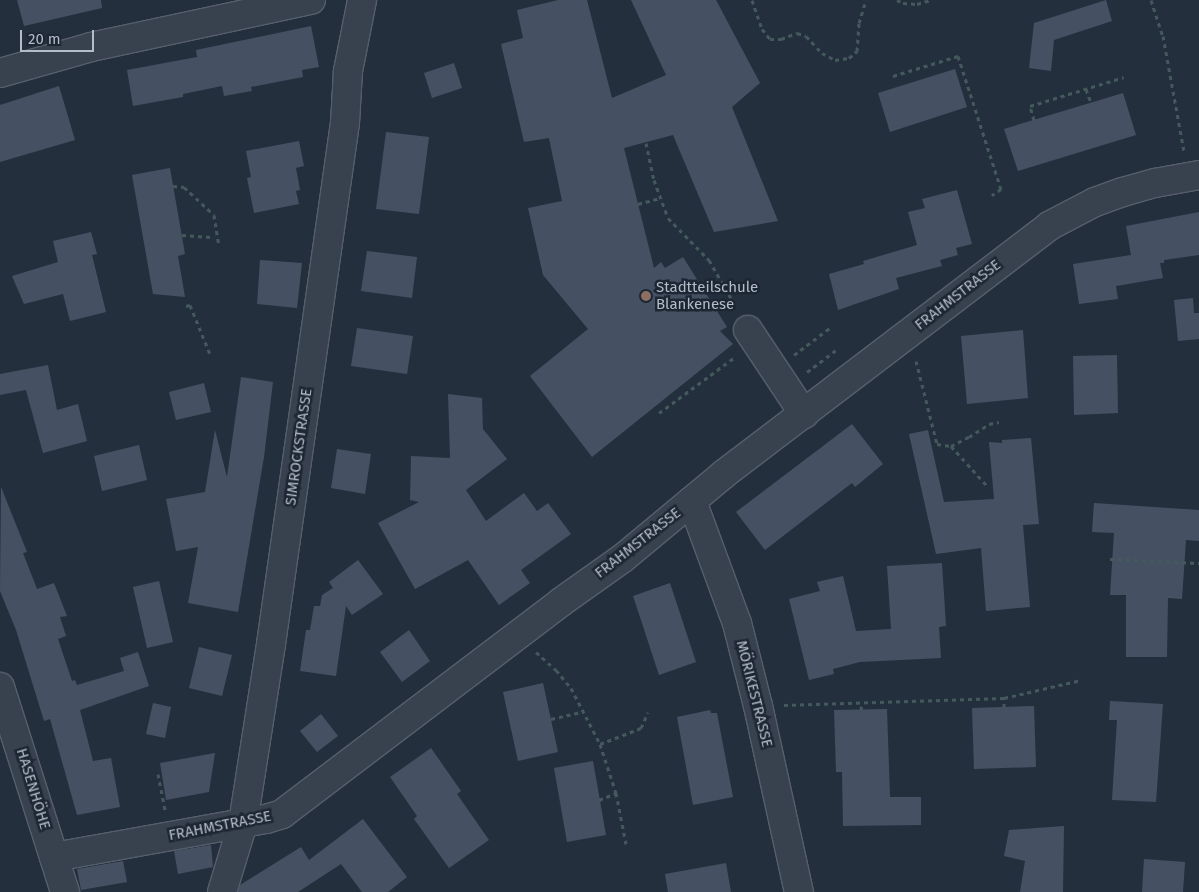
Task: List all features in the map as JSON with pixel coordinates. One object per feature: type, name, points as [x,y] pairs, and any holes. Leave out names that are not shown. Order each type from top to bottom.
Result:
[{"type":"street","points":[[0,73],[91,47],[311,0]]},
{"type":"street","name":"SIMROCKSTRASSE","points":[[222,892],[243,823],[276,611],[345,123],[350,58],[362,0]]},
{"type":"street","name":"FRAHMSTRASSE","points":[[54,857],[243,823],[282,814],[560,602],[623,558],[692,501],[1049,226],[1095,202],[1155,183],[1194,176]]},
{"type":"street","points":[[752,336],[804,414]]},
{"type":"street","name":"MÖRIKESTRASSE","points":[[692,501],[737,623],[758,706],[798,892]]},
{"type":"street","name":"HASENHÖHE","points":[[0,687],[65,892]]},
{"type":"path","points":[[752,0],[762,29],[770,38],[782,39],[796,33],[806,36],[822,53],[835,60],[849,58],[857,51],[860,23],[866,0]]},
{"type":"path","points":[[897,0],[903,4],[917,4],[931,0]]},
{"type":"path","points":[[1151,0],[1163,36],[1194,176]]},
{"type":"path","points":[[893,76],[958,56],[1001,189],[992,195]]},
{"type":"path","points":[[1034,120],[1030,106],[1124,76]]},
{"type":"path","points":[[1086,89],[1091,103]]},
{"type":"path","points":[[646,143],[654,180],[668,218],[709,260],[752,336],[659,413]]},
{"type":"path","points":[[173,186],[184,187],[214,215],[219,246]]},
{"type":"path","points":[[638,204],[660,198]]},
{"type":"path","points":[[182,235],[211,237]]},
{"type":"path","points":[[186,306],[190,306],[210,354]]},
{"type":"path","points":[[774,370],[831,327]]},
{"type":"path","points":[[802,376],[838,349]]},
{"type":"path","points":[[915,358],[937,444],[951,446],[989,424],[1000,422]]},
{"type":"path","points":[[951,446],[988,487]]},
{"type":"path","points":[[1110,559],[1199,564]]},
{"type":"path","points":[[533,648],[556,670],[571,688],[600,744],[616,793],[626,844]]},
{"type":"path","points":[[758,706],[1004,698],[1081,680]]},
{"type":"path","points":[[1004,698],[1004,707]]},
{"type":"path","points":[[861,710],[862,703]]},
{"type":"path","points":[[551,719],[582,712]]},
{"type":"path","points":[[600,744],[641,728],[648,712]]},
{"type":"path","points":[[158,774],[166,816]]},
{"type":"path","points":[[599,800],[616,793]]},
{"type":"building","points":[[17,0],[101,0],[102,8],[24,26]]},
{"type":"building","points":[[558,0],[587,0],[612,98],[666,75],[631,0],[716,0],[760,83],[732,107],[778,221],[714,232],[673,135],[624,148],[654,268],[661,262],[665,268],[683,257],[727,327],[720,331],[733,344],[592,457],[530,376],[588,329],[543,275],[528,208],[562,201],[549,138],[524,142],[501,44],[523,38],[517,10]]},
{"type":"building","points":[[1106,0],[1112,21],[1054,40],[1051,71],[1029,68],[1034,23]]},
{"type":"building","points":[[311,26],[319,67],[302,70],[303,77],[251,87],[252,91],[224,96],[222,86],[183,94],[183,97],[133,106],[127,70],[197,57],[196,50]]},
{"type":"building","points":[[454,63],[462,88],[432,98],[424,73]]},
{"type":"building","points":[[955,69],[967,107],[890,132],[878,93]]},
{"type":"building","points":[[59,86],[75,140],[0,162],[0,105]]},
{"type":"building","points":[[1123,93],[1136,135],[1018,171],[1004,129]]},
{"type":"building","points":[[386,132],[429,137],[419,214],[376,209]]},
{"type":"building","points":[[299,141],[304,166],[296,168],[300,190],[296,191],[299,204],[254,213],[247,178],[251,177],[246,151]]},
{"type":"building","points":[[170,168],[185,254],[178,256],[185,297],[153,294],[132,175]]},
{"type":"building","points":[[957,190],[972,244],[956,248],[958,255],[940,260],[942,266],[896,278],[899,289],[838,310],[829,274],[864,264],[863,261],[917,245],[908,212],[925,208],[922,199]]},
{"type":"building","points":[[1199,212],[1199,255],[1164,260],[1164,263],[1160,263],[1163,278],[1116,286],[1118,299],[1079,304],[1073,264],[1131,255],[1126,226]]},
{"type":"building","points":[[91,232],[97,254],[92,255],[106,312],[70,321],[63,294],[24,304],[12,276],[58,262],[53,241]]},
{"type":"building","points":[[367,251],[417,257],[412,298],[361,291]]},
{"type":"building","points":[[260,260],[302,263],[297,308],[257,304]]},
{"type":"building","points":[[1193,298],[1194,313],[1199,313],[1199,339],[1178,341],[1174,300]]},
{"type":"building","points":[[357,328],[413,336],[407,374],[351,366]]},
{"type":"building","points":[[1023,330],[1028,398],[967,404],[961,336]]},
{"type":"building","points":[[1117,355],[1118,413],[1074,415],[1073,356]]},
{"type":"building","points":[[48,365],[57,410],[78,404],[87,441],[43,453],[26,390],[0,395],[0,374]]},
{"type":"building","points":[[241,377],[273,382],[264,457],[238,612],[188,603],[198,547],[176,551],[166,499],[205,492],[215,430],[227,477]]},
{"type":"building","points":[[204,383],[211,412],[176,420],[169,392]]},
{"type":"building","points":[[448,394],[482,398],[483,429],[507,459],[466,490],[486,521],[524,493],[537,511],[548,503],[571,534],[521,570],[530,583],[499,605],[468,560],[415,589],[378,523],[419,502],[410,500],[411,456],[450,458]]},
{"type":"building","points":[[852,424],[883,464],[855,487],[852,483],[765,550],[736,512]]},
{"type":"building","points":[[928,430],[944,502],[994,499],[989,442],[1002,443],[1002,440],[1031,438],[1039,524],[1023,525],[1030,607],[986,611],[981,548],[936,554],[909,434]]},
{"type":"building","points":[[139,445],[147,480],[102,491],[94,456]]},
{"type":"building","points":[[337,449],[371,454],[365,494],[331,488]]},
{"type":"building","points":[[1,487],[27,552],[23,553],[37,589],[54,583],[67,616],[60,617],[66,636],[58,639],[72,681],[75,680],[77,685],[124,671],[120,658],[138,652],[149,686],[80,710],[93,761],[111,758],[120,807],[77,815],[50,719],[44,721],[16,630],[0,591]]},
{"type":"building","points":[[1094,503],[1199,510],[1199,541],[1186,540],[1182,599],[1168,598],[1167,657],[1126,657],[1126,595],[1110,595],[1114,533],[1092,532]]},
{"type":"building","points":[[358,560],[383,594],[352,615],[346,606],[336,676],[300,671],[306,630],[310,630],[314,606],[320,606],[322,595],[333,588],[329,582]]},
{"type":"building","points":[[942,563],[946,626],[939,627],[941,658],[860,662],[833,669],[834,674],[809,680],[789,599],[820,591],[817,582],[843,576],[856,631],[891,629],[887,566]]},
{"type":"building","points":[[159,581],[173,642],[147,648],[133,587]]},
{"type":"building","points":[[670,583],[696,662],[659,675],[633,596]]},
{"type":"building","points":[[409,630],[430,661],[402,682],[380,652]]},
{"type":"building","points":[[199,647],[232,655],[222,696],[189,688]]},
{"type":"building","points":[[543,683],[558,752],[518,761],[503,692]]},
{"type":"building","points":[[1110,701],[1163,704],[1156,802],[1112,800],[1117,720],[1109,720]]},
{"type":"building","points":[[153,703],[171,707],[165,738],[146,734]]},
{"type":"building","points":[[1034,706],[1036,767],[974,769],[972,708]]},
{"type":"building","points":[[887,709],[890,797],[921,797],[921,825],[843,826],[842,772],[836,772],[834,710]]},
{"type":"building","points":[[710,710],[711,713],[717,713],[733,797],[693,805],[677,717]]},
{"type":"building","points":[[321,714],[338,736],[317,752],[300,731]]},
{"type":"building","points":[[431,748],[461,791],[457,794],[489,840],[449,868],[414,819],[417,816],[390,777]]},
{"type":"building","points":[[215,753],[209,792],[166,800],[160,763]]},
{"type":"building","points":[[593,761],[606,835],[567,842],[554,768]]},
{"type":"building","points":[[363,819],[407,877],[388,892],[362,892],[341,864],[298,892],[238,892],[240,885],[301,847],[309,860]]},
{"type":"building","points":[[1064,826],[1063,892],[1020,892],[1025,861],[1004,856],[1009,830]]},
{"type":"building","points":[[211,845],[213,867],[178,874],[174,851]]},
{"type":"building","points":[[1144,859],[1185,862],[1183,892],[1142,892]]},
{"type":"building","points":[[123,861],[127,882],[81,890],[77,869]]},
{"type":"building","points":[[726,863],[731,892],[668,892],[665,874]]},
{"type":"place","name":"Stadtteilschule Blankenese","points":[[646,296]]}]
